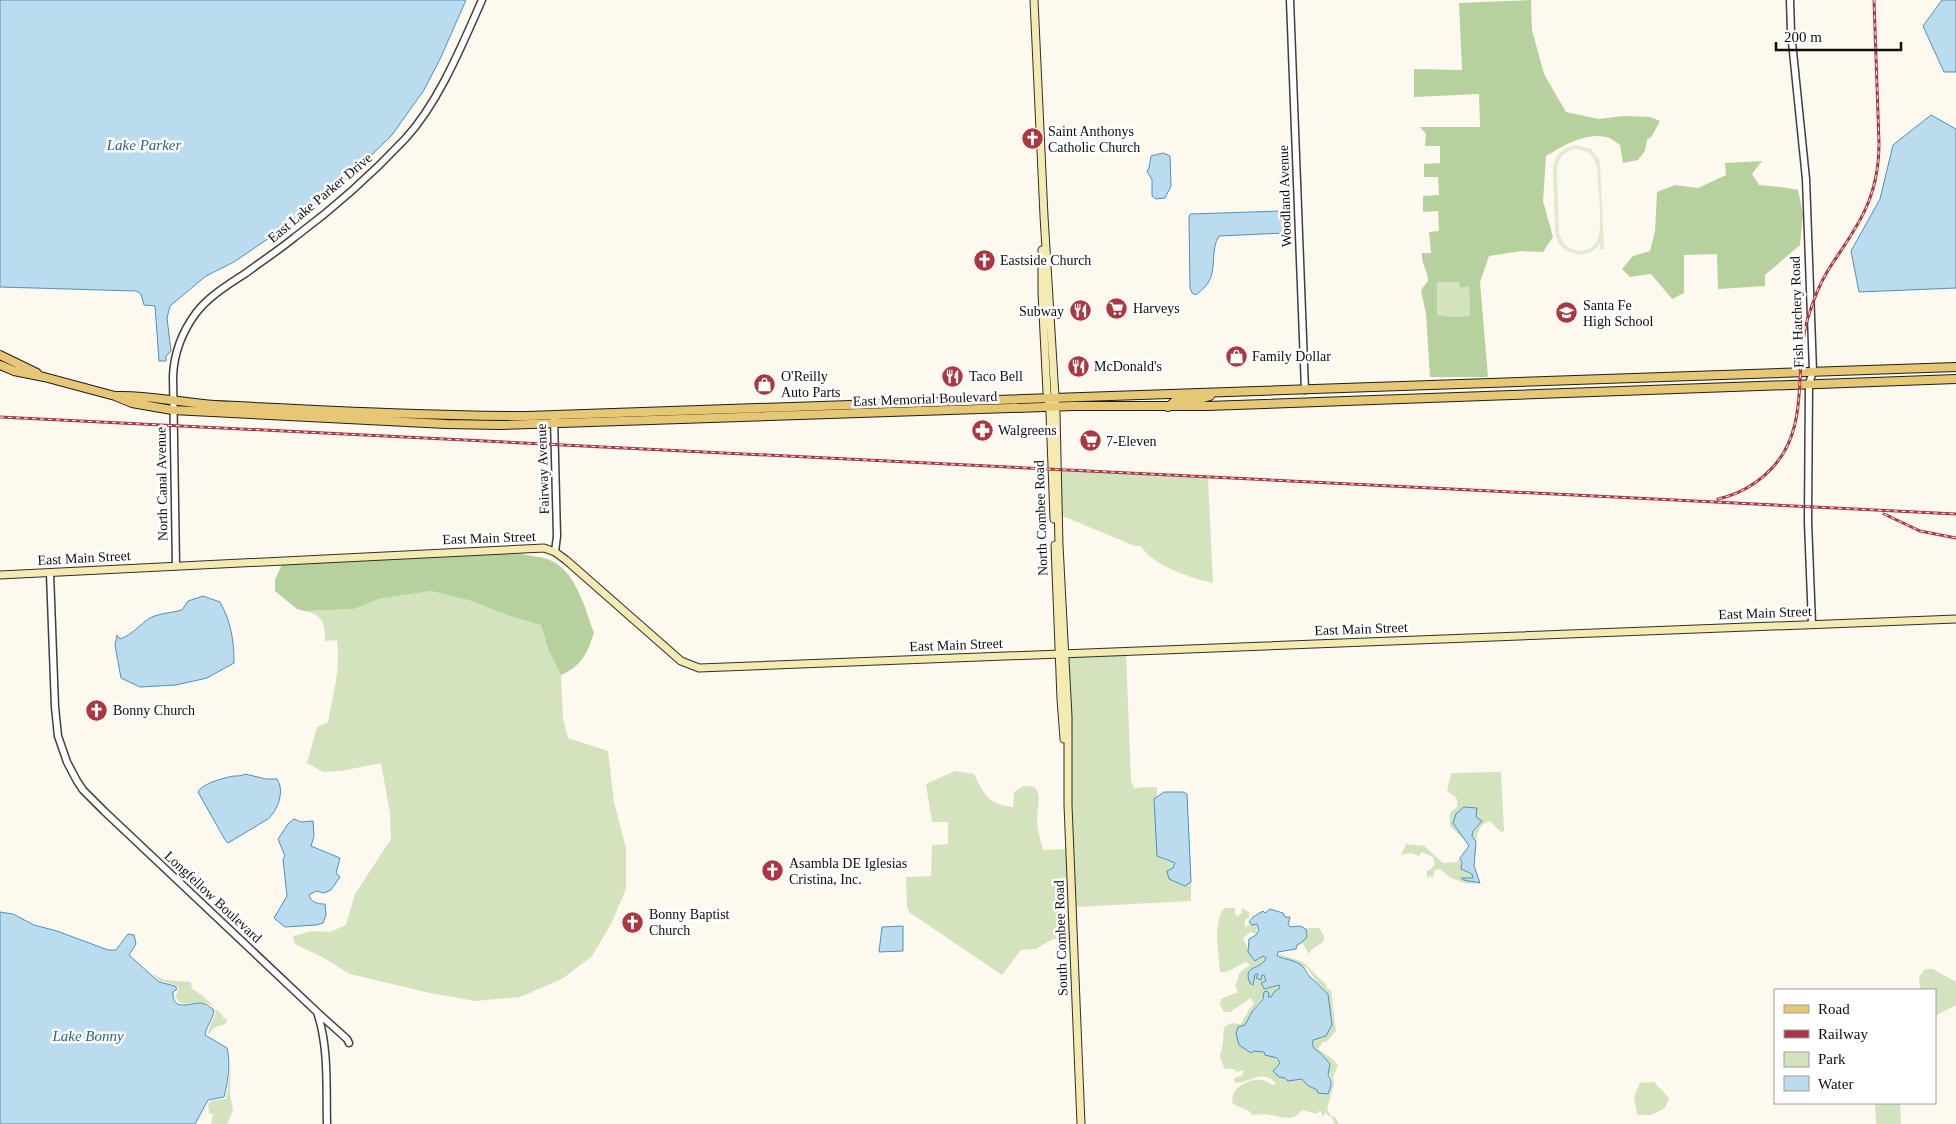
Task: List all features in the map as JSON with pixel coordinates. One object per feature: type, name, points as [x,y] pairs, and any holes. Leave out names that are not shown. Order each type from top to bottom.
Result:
[{"type":"main road","name":"North Combee Road","points":[[1034,0],[1045,233],[1042,243],[1042,293],[1052,407],[1062,653]]},
{"type":"main road","points":[[0,355],[44,377]]},
{"type":"main road","points":[[0,365],[14,371],[115,396],[132,403],[172,410],[446,420],[554,420],[802,411]]},
{"type":"main road","points":[[1168,407],[1174,401],[1197,400],[1216,393],[1956,367]]},
{"type":"main road","points":[[1915,368],[1916,380]]},
{"type":"main road","points":[[1168,407],[1956,379]]},
{"type":"main road","points":[[1530,382],[1534,389],[1544,394]]},
{"type":"main road","points":[[1512,395],[1530,382]]},
{"type":"main road","points":[[1493,383],[1505,387],[1512,395]]},
{"type":"main road","points":[[1306,390],[1309,395],[1316,398],[1339,401]]},
{"type":"main road","points":[[1261,404],[1290,397],[1306,390]]},
{"type":"main road","name":"East Memorial Boulevard","points":[[802,411],[916,403],[1216,393]]},
{"type":"main road","points":[[115,396],[133,396],[322,414]]},
{"type":"main road","points":[[868,413],[908,407],[916,403]]},
{"type":"main road","name":"East Memorial Boulevard","points":[[802,411],[868,413],[1052,407],[1168,407]]},
{"type":"main road","name":"East Main Street","points":[[0,575],[544,548],[555,552],[680,662],[690,666],[715,668],[1956,619]]},
{"type":"main road","name":"South Combee Road","points":[[1062,653],[1068,733],[1066,752],[1081,1124]]},
{"type":"street","name":"East Lake Parker Drive","points":[[172,401],[176,354],[185,330],[197,312],[219,291],[296,237],[335,204],[406,138],[420,121],[445,81],[482,0]]},
{"type":"street","name":"Woodland Avenue","points":[[1290,0],[1306,390]]},
{"type":"street","name":"Fish Hatchery Road","points":[[1790,0],[1792,44],[1806,178],[1813,371],[1809,384],[1808,522],[1812,624]]},
{"type":"street","name":"North Canal Avenue","points":[[172,401],[176,566]]},
{"type":"street","name":"Fairway Avenue","points":[[554,420],[558,536],[555,552]]},
{"type":"street","name":"Longfellow Boulevard","points":[[50,573],[58,736],[67,762],[83,790],[338,1030],[349,1043]]},
{"type":"street","points":[[317,1012],[325,1044],[327,1124]]},
{"type":"green space","points":[[1531,0],[1532,30],[1544,74],[1566,112],[1599,119],[1623,116],[1650,117],[1660,121],[1652,136],[1647,140],[1645,151],[1638,160],[1623,163],[1620,145],[1610,138],[1598,136],[1590,136],[1574,141],[1546,156],[1543,201],[1553,237],[1543,252],[1521,251],[1489,256],[1480,282],[1488,377],[1430,377],[1426,314],[1421,290],[1428,281],[1422,253],[1431,253],[1429,232],[1439,231],[1438,211],[1423,212],[1423,196],[1439,195],[1438,177],[1424,177],[1424,164],[1440,163],[1440,146],[1425,146],[1426,134],[1420,127],[1480,127],[1479,94],[1414,97],[1414,69],[1462,70],[1459,3]],"holes":[[[1437,282],[1459,282],[1460,288],[1469,286],[1470,316],[1450,317],[1437,315]]]},
{"type":"green space","points":[[1576,145],[1591,149],[1600,161],[1604,249],[1600,249],[1600,244],[1591,252],[1580,255],[1566,251],[1558,243],[1555,232],[1553,170],[1557,156],[1571,146]],"holes":[[[1573,149],[1589,153],[1596,164],[1600,220],[1599,235],[1596,243],[1591,248],[1578,251],[1566,245],[1561,239],[1559,232],[1557,167],[1562,155]]]},
{"type":"green space","points":[[1762,161],[1752,174],[1759,185],[1798,190],[1803,214],[1800,245],[1765,275],[1765,286],[1718,289],[1717,254],[1684,255],[1684,293],[1672,299],[1651,274],[1630,277],[1622,269],[1633,256],[1650,251],[1655,231],[1657,192],[1675,185],[1698,188],[1726,175],[1725,163]]},
{"type":"green space","points":[[1437,281],[1459,282],[1460,288],[1469,285],[1470,316],[1450,317],[1437,315]]},
{"type":"green space","points":[[1059,469],[1208,478],[1213,583],[1194,578],[1163,565],[1154,560],[1141,546],[1135,546],[1060,515]]},
{"type":"green space","points":[[515,553],[547,559],[557,564],[572,580],[587,612],[594,633],[589,647],[579,663],[561,675],[548,649],[541,625],[510,616],[468,600],[431,591],[379,599],[354,609],[305,611],[297,609],[275,591],[275,580],[282,564]]},
{"type":"green space","points":[[431,591],[468,600],[510,616],[541,625],[548,649],[561,675],[563,718],[568,738],[608,751],[614,802],[626,848],[626,889],[611,924],[592,956],[562,979],[520,997],[475,1001],[430,993],[350,974],[322,957],[295,944],[293,936],[313,931],[330,932],[346,925],[355,894],[391,839],[390,813],[381,763],[341,771],[323,772],[307,763],[317,727],[328,722],[336,681],[338,650],[337,640],[325,641],[325,629],[320,618],[305,611],[354,609],[379,599]]},
{"type":"green space","points":[[1126,653],[1131,781],[1134,788],[1157,787],[1157,797],[1154,800],[1164,860],[1175,863],[1173,868],[1176,882],[1185,886],[1191,882],[1191,901],[1074,907],[1067,655]]},
{"type":"green space","points":[[955,771],[974,774],[984,793],[992,801],[1005,806],[1013,807],[1014,792],[1024,786],[1035,787],[1039,798],[1037,818],[1043,850],[1068,849],[1071,939],[1053,939],[1036,949],[1021,950],[1002,975],[909,912],[907,906],[906,877],[931,876],[932,845],[948,844],[948,822],[932,822],[926,784]]},
{"type":"green space","points":[[1501,772],[1504,831],[1501,832],[1490,821],[1486,822],[1479,829],[1476,842],[1473,833],[1482,821],[1477,819],[1475,808],[1464,807],[1461,810],[1456,828],[1463,839],[1450,826],[1450,813],[1457,807],[1456,798],[1447,791],[1452,773]]},
{"type":"green space","points":[[1406,844],[1424,846],[1443,863],[1457,862],[1460,858],[1462,866],[1469,874],[1473,874],[1473,878],[1467,879],[1479,883],[1468,884],[1451,878],[1440,869],[1435,870],[1433,878],[1430,876],[1427,878],[1427,871],[1435,864],[1433,857],[1422,852],[1419,856],[1411,853],[1401,855]]},
{"type":"green space","points":[[1225,908],[1235,908],[1235,914],[1238,916],[1241,914],[1242,908],[1249,912],[1249,918],[1245,919],[1245,927],[1250,924],[1258,926],[1256,934],[1251,932],[1243,938],[1253,959],[1257,961],[1263,956],[1266,958],[1264,962],[1249,972],[1250,983],[1254,980],[1253,977],[1257,973],[1257,979],[1261,980],[1262,975],[1266,976],[1266,981],[1261,982],[1261,986],[1264,989],[1279,985],[1280,987],[1271,997],[1268,998],[1267,995],[1260,1001],[1245,1025],[1239,1028],[1237,1035],[1239,1045],[1251,1053],[1254,1051],[1264,1052],[1264,1054],[1274,1057],[1280,1062],[1275,1068],[1288,1081],[1302,1079],[1306,1084],[1317,1090],[1318,1093],[1328,1094],[1332,1084],[1329,1072],[1330,1065],[1325,1057],[1313,1047],[1313,1040],[1318,1037],[1323,1038],[1332,1025],[1326,992],[1307,968],[1278,955],[1280,954],[1302,962],[1326,984],[1327,989],[1331,990],[1336,1031],[1318,1049],[1337,1063],[1338,1066],[1333,1077],[1334,1084],[1327,1109],[1339,1124],[1335,1124],[1332,1118],[1325,1113],[1323,1117],[1320,1110],[1317,1114],[1302,1110],[1294,1117],[1285,1118],[1265,1114],[1253,1115],[1249,1111],[1233,1104],[1233,1094],[1245,1083],[1261,1080],[1272,1085],[1276,1084],[1266,1077],[1256,1077],[1235,1083],[1234,1079],[1242,1076],[1244,1070],[1237,1072],[1234,1069],[1225,1069],[1221,1060],[1220,1055],[1225,1026],[1232,1023],[1241,1024],[1254,1004],[1251,998],[1230,1012],[1224,1012],[1220,1004],[1221,999],[1238,992],[1235,984],[1237,983],[1239,973],[1250,965],[1246,962],[1230,971],[1220,972],[1217,929],[1221,913]]},
{"type":"green space","points":[[1319,928],[1324,936],[1323,942],[1312,949],[1309,954],[1302,942],[1306,937],[1306,929]]},
{"type":"green space","points":[[1925,969],[1933,969],[1956,982],[1956,1005],[1936,1015],[1936,989],[1920,989],[1919,977]]},
{"type":"green space","points":[[152,974],[165,980],[191,982],[192,989],[202,995],[216,1009],[203,1003],[180,1003],[175,996],[179,989],[176,985],[160,981]]},
{"type":"green space","points":[[216,1009],[223,1018],[227,1018],[226,1024],[215,1027],[208,1035]]},
{"type":"green space","points":[[231,1065],[230,1094],[233,1110],[227,1124],[211,1124],[213,1114],[209,1113],[208,1104],[213,1100],[226,1099]]},
{"type":"green space","points":[[1654,1082],[1669,1098],[1665,1108],[1651,1115],[1637,1115],[1634,1097],[1640,1083]]},
{"type":"green space","points":[[1875,1104],[1900,1104],[1901,1124],[1876,1124]]},
{"type":"water","name":"Lake Parker","points":[[0,0],[466,0],[424,90],[392,135],[346,180],[310,210],[234,262],[206,276],[170,306],[167,318],[171,351],[166,356],[166,361],[159,361],[155,306],[144,305],[141,294],[136,291],[0,287]]},
{"type":"water","points":[[1942,0],[1956,0],[1956,72],[1944,72],[1923,26]]},
{"type":"water","points":[[1931,115],[1956,129],[1956,288],[1859,292],[1851,251],[1880,199],[1893,145]]},
{"type":"water","points":[[1163,153],[1170,156],[1171,186],[1165,198],[1156,199],[1152,196],[1152,180],[1147,171],[1151,156]]},
{"type":"water","points":[[1281,211],[1286,222],[1284,233],[1219,236],[1216,241],[1211,278],[1196,295],[1192,293],[1190,288],[1189,216],[1191,214]]},
{"type":"water","points":[[203,596],[220,602],[224,609],[231,631],[234,663],[207,678],[176,685],[140,687],[121,678],[115,645],[117,635],[120,639],[150,618],[182,610],[188,601]]},
{"type":"water","points":[[245,774],[266,779],[277,779],[280,789],[279,800],[275,811],[268,819],[228,843],[198,792],[212,782]]},
{"type":"water","points":[[1164,792],[1183,792],[1187,794],[1191,882],[1185,886],[1169,879],[1167,871],[1173,868],[1175,863],[1157,856],[1154,799]]},
{"type":"water","points":[[1464,807],[1477,808],[1476,817],[1482,821],[1473,831],[1472,836],[1476,842],[1474,866],[1480,883],[1461,878],[1473,878],[1472,874],[1461,869],[1462,862],[1460,858],[1469,846],[1453,823],[1456,814]]},
{"type":"water","points":[[294,819],[301,822],[313,821],[314,836],[311,846],[340,858],[336,873],[340,877],[331,890],[324,893],[316,891],[309,895],[315,902],[325,904],[326,915],[323,923],[285,927],[274,918],[287,896],[283,859],[285,856],[278,839],[288,824]]},
{"type":"water","points":[[1270,909],[1283,913],[1285,917],[1290,917],[1288,924],[1290,927],[1300,926],[1306,929],[1307,937],[1297,945],[1296,949],[1278,952],[1277,956],[1302,965],[1310,977],[1328,994],[1332,1025],[1326,1036],[1313,1040],[1313,1046],[1330,1064],[1328,1075],[1331,1084],[1328,1094],[1318,1093],[1317,1090],[1307,1085],[1302,1079],[1288,1081],[1285,1078],[1279,1077],[1273,1071],[1280,1063],[1277,1058],[1265,1055],[1264,1052],[1254,1051],[1251,1053],[1239,1045],[1236,1034],[1238,1027],[1245,1025],[1252,1012],[1263,999],[1264,992],[1267,991],[1269,993],[1268,997],[1271,997],[1280,988],[1279,985],[1264,989],[1261,983],[1266,981],[1264,975],[1262,975],[1261,980],[1256,978],[1258,974],[1255,974],[1253,985],[1248,977],[1250,970],[1264,962],[1266,958],[1263,956],[1255,961],[1248,952],[1249,939],[1256,935],[1259,930],[1257,924],[1252,925],[1249,922],[1253,917]]},
{"type":"water","name":"Lake Bonny","points":[[0,912],[13,914],[34,925],[57,931],[108,950],[116,950],[128,934],[134,935],[136,944],[129,955],[159,982],[175,986],[177,989],[173,992],[173,998],[175,1002],[182,1005],[202,1003],[214,1010],[205,1035],[227,1048],[229,1072],[224,1097],[208,1100],[195,1124],[0,1124]]},
{"type":"water","points":[[903,926],[903,951],[879,952],[882,927]]},
{"type":"railway","points":[[1718,499],[1747,488],[1756,482],[1772,469],[1784,452],[1796,421],[1804,337],[1811,308],[1824,278],[1857,226],[1874,186],[1879,143],[1874,0]]},
{"type":"railway","points":[[0,417],[1956,514]]},
{"type":"railway","points":[[1884,514],[1920,531],[1956,538]]},
{"type":"place","name":"Saint Anthonys Catholic Church","points":[[1032,139]]},
{"type":"place","name":"Eastside Church","points":[[984,260]]},
{"type":"place","name":"Harveys","points":[[1117,308]]},
{"type":"place","name":"Subway","points":[[1080,311]]},
{"type":"place","name":"Santa Fe High School","points":[[1567,313]]},
{"type":"place","name":"Family Dollar","points":[[1236,356]]},
{"type":"place","name":"McDonald's","points":[[1078,366]]},
{"type":"place","name":"Taco Bell","points":[[953,376]]},
{"type":"place","name":"O'Reilly Auto Parts","points":[[765,384]]},
{"type":"place","name":"Walgreens","points":[[982,430]]},
{"type":"place","name":"7-Eleven","points":[[1090,441]]},
{"type":"place","name":"Bonny Church","points":[[97,710]]},
{"type":"place","name":"Asambla DE Iglesias Cristina, Inc.","points":[[773,871]]},
{"type":"place","name":"Bonny Baptist Church","points":[[633,922]]}]
